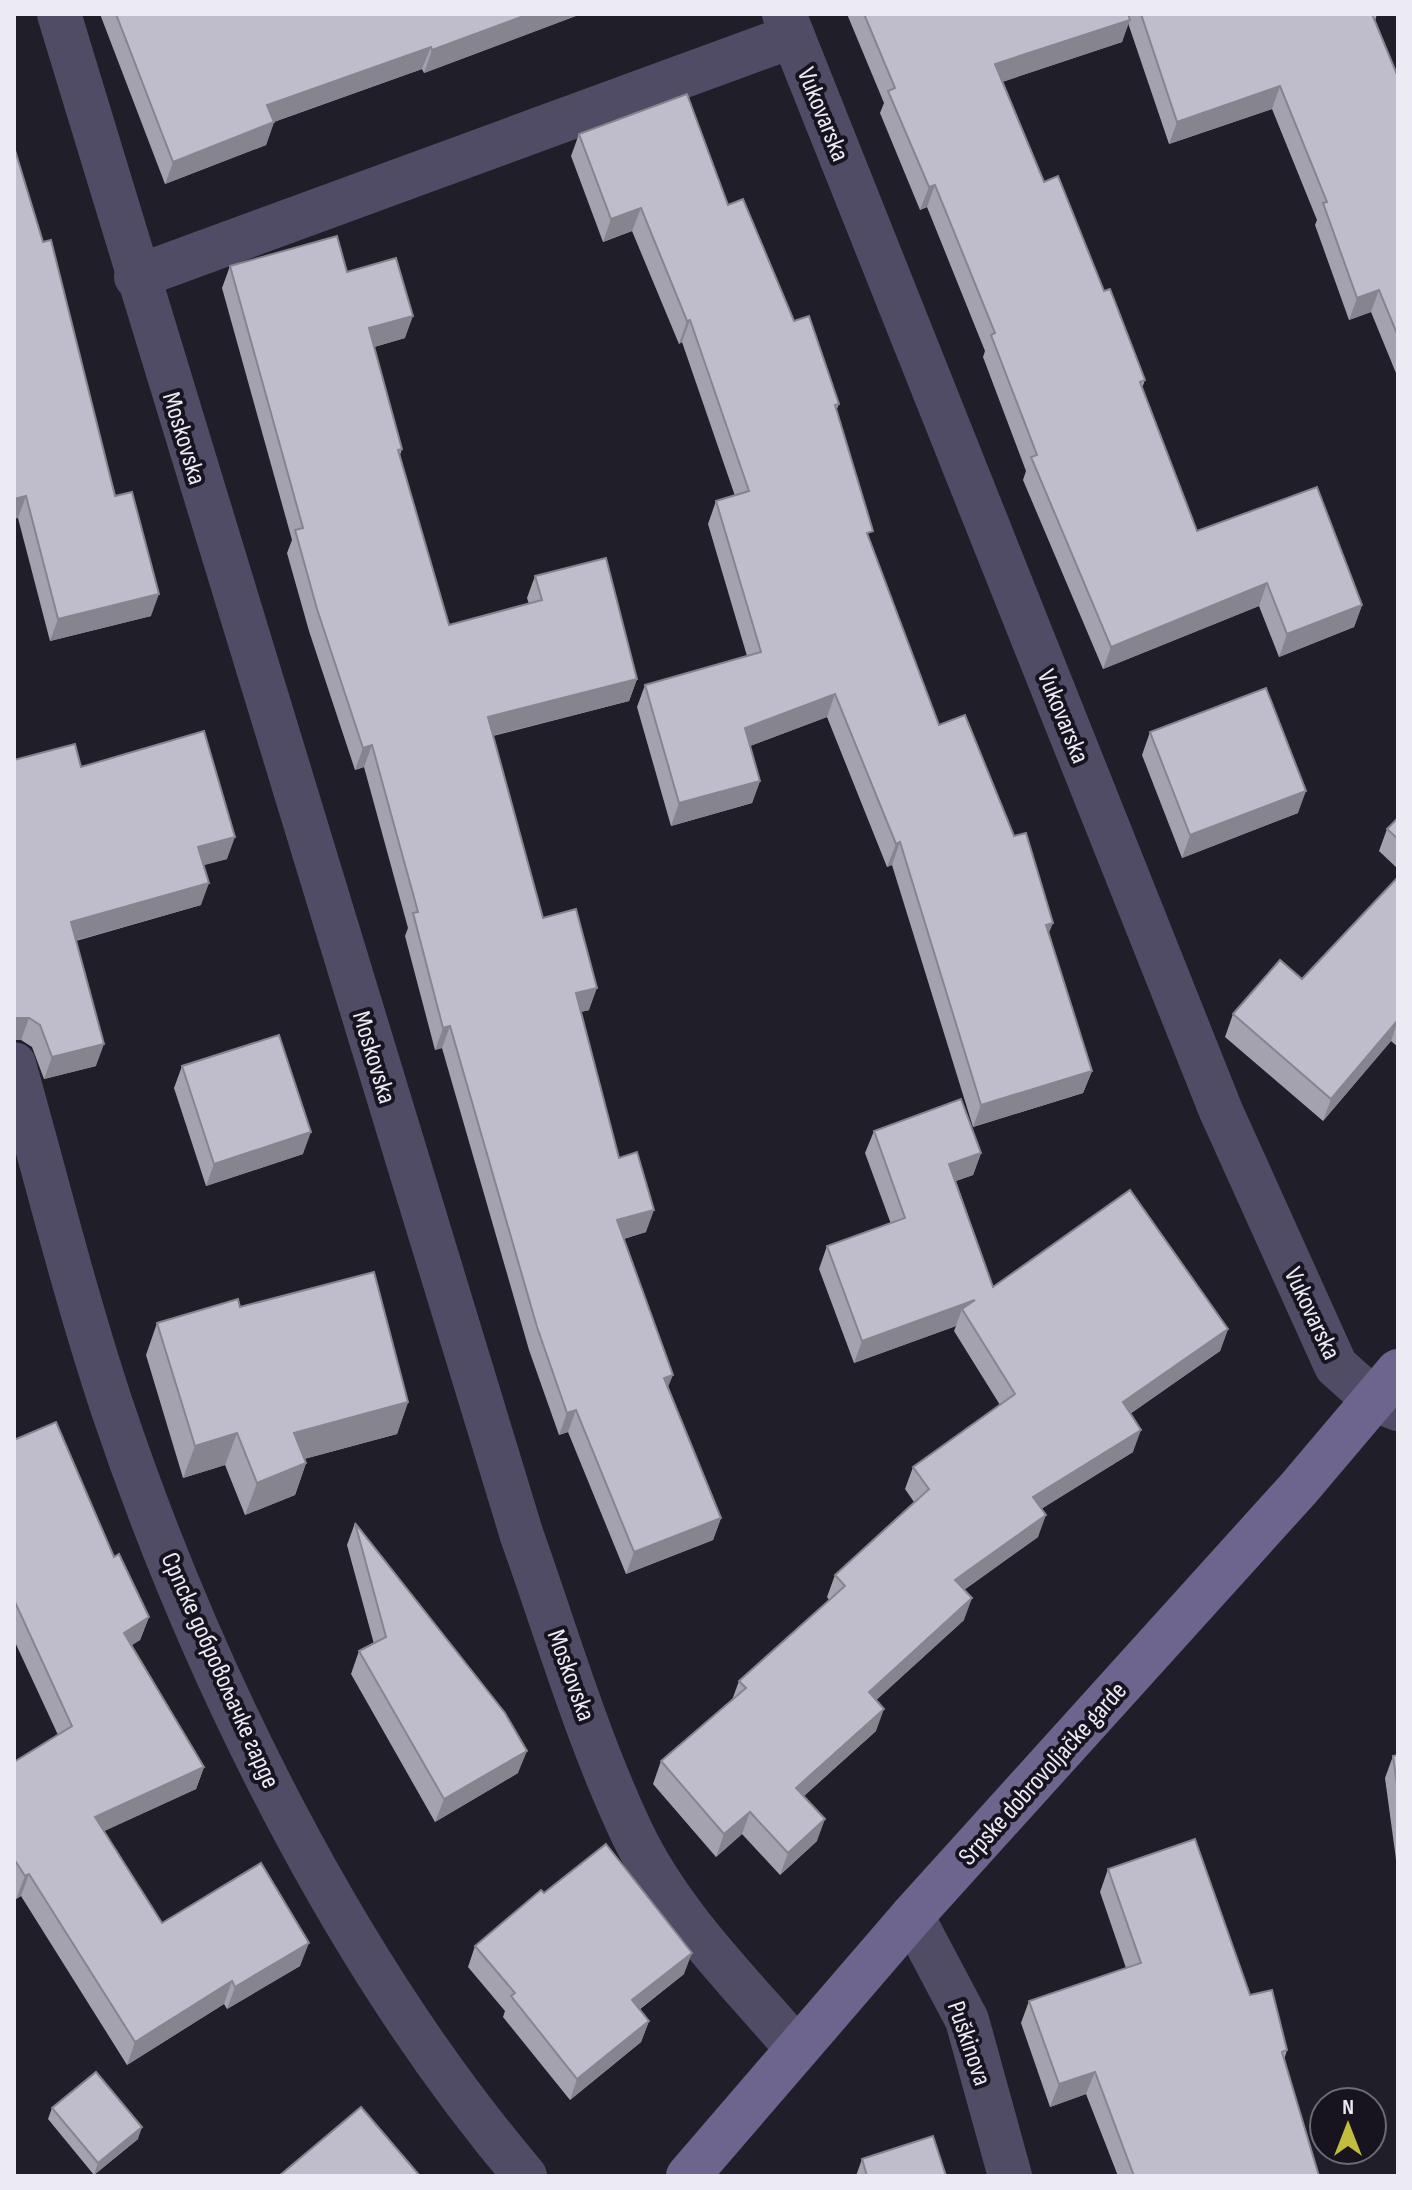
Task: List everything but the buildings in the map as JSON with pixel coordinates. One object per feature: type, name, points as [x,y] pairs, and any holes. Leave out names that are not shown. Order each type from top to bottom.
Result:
[{"type":"main road","name":"Srpske dobrovoljačke garde","points":[[688,2176],[912,1916],[1299,1488],[1390,1393]]},
{"type":"street","name":"Moskovska","points":[[59,14],[136,277],[522,1536],[601,1757],[632,1834],[681,1914],[797,2049]]},
{"type":"street","points":[[136,277],[788,25]]},
{"type":"street","name":"Vukovarska","points":[[788,25],[1221,1111],[1336,1366],[1390,1393]]},
{"type":"street","name":"Српске добровољачке гарде","points":[[14,1064],[111,1403],[192,1619],[273,1788],[371,1962],[484,2128],[525,2176]]},
{"type":"street","name":"Puškinova","points":[[912,1916],[967,2020],[1010,2176]]}]
